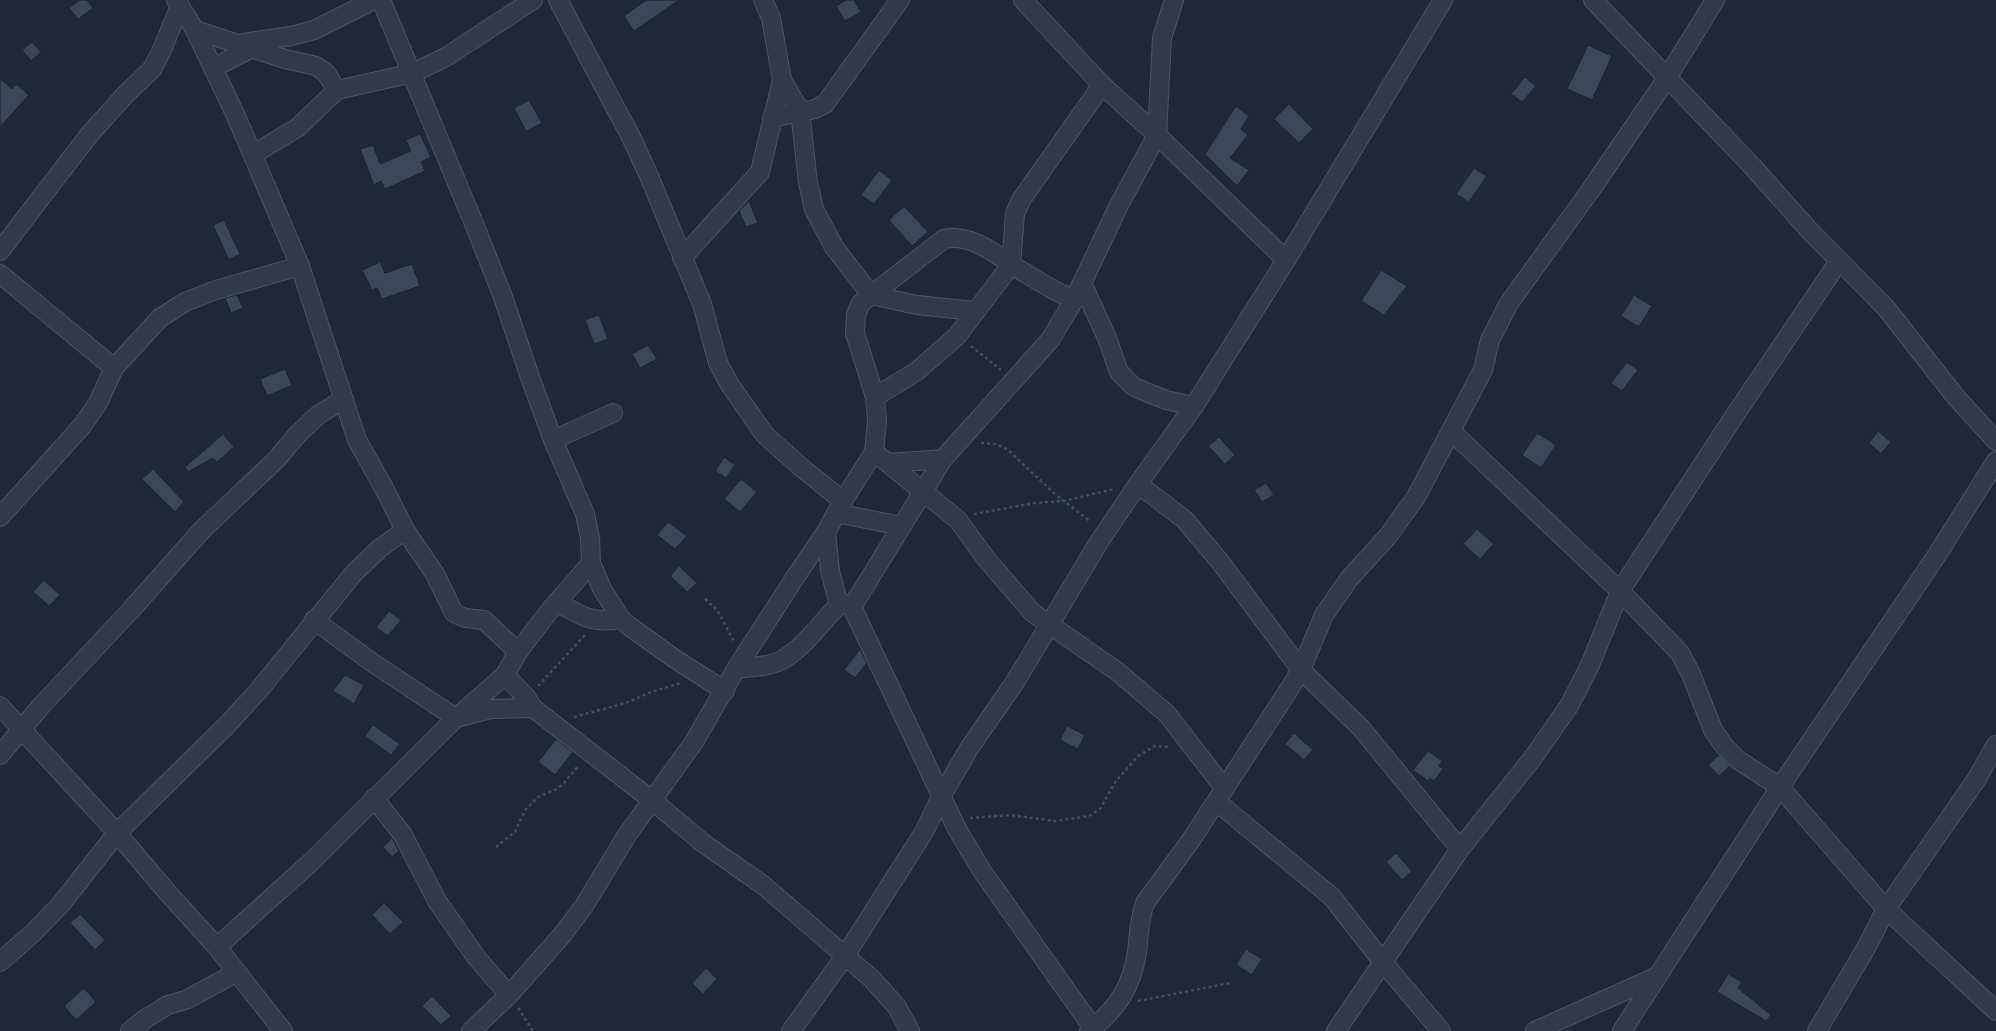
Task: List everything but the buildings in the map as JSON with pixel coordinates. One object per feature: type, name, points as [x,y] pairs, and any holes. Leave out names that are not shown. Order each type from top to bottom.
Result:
[{"type":"street","points":[[213,68],[245,46],[314,30],[374,0]]},
{"type":"street","points":[[382,0],[413,72],[503,297],[553,440],[585,514],[590,538],[591,563],[602,589],[621,619],[642,636],[725,691]]},
{"type":"street","points":[[254,154],[297,128],[337,90],[413,72],[446,57],[533,0]]},
{"type":"street","points":[[558,0],[649,176],[702,304],[718,363],[730,385],[765,435],[802,468],[840,507],[901,526]]},
{"type":"street","points":[[763,0],[771,18],[782,80],[800,111],[808,183],[814,209],[834,247],[871,295],[917,305],[974,311]]},
{"type":"street","points":[[772,118],[800,111],[816,109],[825,104],[831,98],[900,0]]},
{"type":"street","points":[[1023,0],[1102,85],[1157,135],[1286,260]]},
{"type":"street","points":[[739,665],[758,666],[782,660],[801,646],[846,606],[924,492],[943,459],[1050,340],[1074,300],[1119,205],[1157,135],[1162,38],[1174,0]]},
{"type":"street","points":[[791,1031],[846,956],[924,832],[942,795],[970,747],[1015,682],[1106,533],[1138,484],[1194,406],[1286,260],[1444,0]]},
{"type":"street","points":[[1593,0],[1839,261],[1886,308],[1955,396],[1996,441]]},
{"type":"street","points":[[826,532],[830,571],[846,606],[899,707],[955,824],[982,871],[1091,1029],[1116,1006],[1129,984],[1136,953],[1141,915],[1145,903],[1221,795],[1300,670],[1324,615],[1349,579],[1388,536],[1416,497],[1483,370],[1490,340],[1509,303],[1590,191],[1668,78],[1715,0]]},
{"type":"street","points":[[178,3],[195,30],[254,154],[300,266],[357,440],[384,488],[405,530],[435,574],[454,612],[465,618],[484,620],[518,652]]},
{"type":"street","points":[[0,251],[89,135],[125,95],[152,69],[161,52],[178,3]]},
{"type":"street","points":[[195,30],[285,59],[316,66],[326,73],[337,90]]},
{"type":"street","points":[[682,258],[760,172],[782,80]]},
{"type":"street","points":[[875,397],[917,371],[957,336],[974,311],[1011,265],[1015,214],[1021,200],[1102,85]]},
{"type":"street","points":[[471,1031],[509,995],[563,934],[584,906],[627,835],[694,742],[739,665],[826,532],[874,452],[877,421],[875,397],[855,333],[856,314],[861,303],[944,239],[948,238],[967,240],[989,250],[1053,290],[1074,300]]},
{"type":"street","points":[[1336,1031],[1382,961],[1460,849],[1532,759],[1569,706],[1590,665],[1620,591],[1735,415],[1839,261]]},
{"type":"street","points":[[0,518],[82,426],[98,403],[114,368],[160,318],[185,302],[216,290],[300,266]]},
{"type":"street","points":[[0,274],[114,368]]},
{"type":"street","points":[[1082,283],[1107,338],[1119,372],[1134,387],[1166,400],[1194,406]]},
{"type":"street","points":[[0,755],[41,706],[130,611],[202,530],[277,459],[297,435],[318,415],[344,398]]},
{"type":"street","points":[[553,440],[613,412]]},
{"type":"street","points":[[1451,432],[1620,591],[1680,653],[1691,674],[1713,730],[1725,748],[1738,760],[1780,787],[1886,909],[1996,1011]]},
{"type":"street","points":[[874,452],[958,520],[987,560],[1033,613],[1118,672],[1167,714],[1192,746],[1221,795],[1332,897],[1382,961],[1441,1031]]},
{"type":"street","points":[[889,463],[943,459]]},
{"type":"street","points":[[1622,1031],[1780,787],[1935,558],[1996,461]]},
{"type":"street","points":[[1138,484],[1186,520],[1221,563],[1300,670],[1361,728],[1460,849]]},
{"type":"street","points":[[0,962],[33,933],[61,904],[117,833],[228,724],[259,690],[314,620],[354,573],[380,549],[405,530]]},
{"type":"street","points":[[217,947],[312,862],[374,798],[456,718],[505,674],[518,652],[557,602],[591,563]]},
{"type":"street","points":[[557,602],[576,613],[596,621],[621,619]]},
{"type":"street","points":[[314,620],[373,663],[456,718],[491,709],[530,702]]},
{"type":"street","points":[[505,674],[530,702],[554,723],[653,800],[704,843],[763,885],[846,956],[872,979],[897,1007],[910,1031]]},
{"type":"street","points":[[0,706],[117,833],[167,892],[217,947],[283,1031]]},
{"type":"street","points":[[1817,1031],[1866,948],[1886,909],[1976,780],[1996,745]]},
{"type":"street","points":[[374,798],[403,835],[437,901],[476,957],[509,995]]},
{"type":"street","points":[[924,832],[955,824]]},
{"type":"street","points":[[130,1031],[145,1019],[168,1005],[188,999],[237,972]]},
{"type":"street","points":[[1535,1031],[1658,976]]},
{"type":"path","points":[[957,336],[980,352],[1014,381]]},
{"type":"path","points":[[958,442],[995,444],[1007,448],[1064,501],[1106,533]]},
{"type":"path","points":[[958,520],[980,512],[1035,503],[1064,501],[1138,484]]},
{"type":"path","points":[[705,599],[717,610],[727,625],[739,665]]},
{"type":"path","points":[[530,702],[596,621]]},
{"type":"path","points":[[554,723],[626,703],[651,692],[703,677]]},
{"type":"path","points":[[955,824],[978,817],[1010,815],[1055,821],[1089,816],[1100,809],[1116,781],[1138,756],[1156,746],[1192,746]]},
{"type":"path","points":[[496,847],[515,832],[524,810],[538,797],[554,790],[564,783],[589,751]]},
{"type":"path","points":[[1116,1006],[1230,983]]},
{"type":"path","points":[[509,995],[534,1031]]}]
